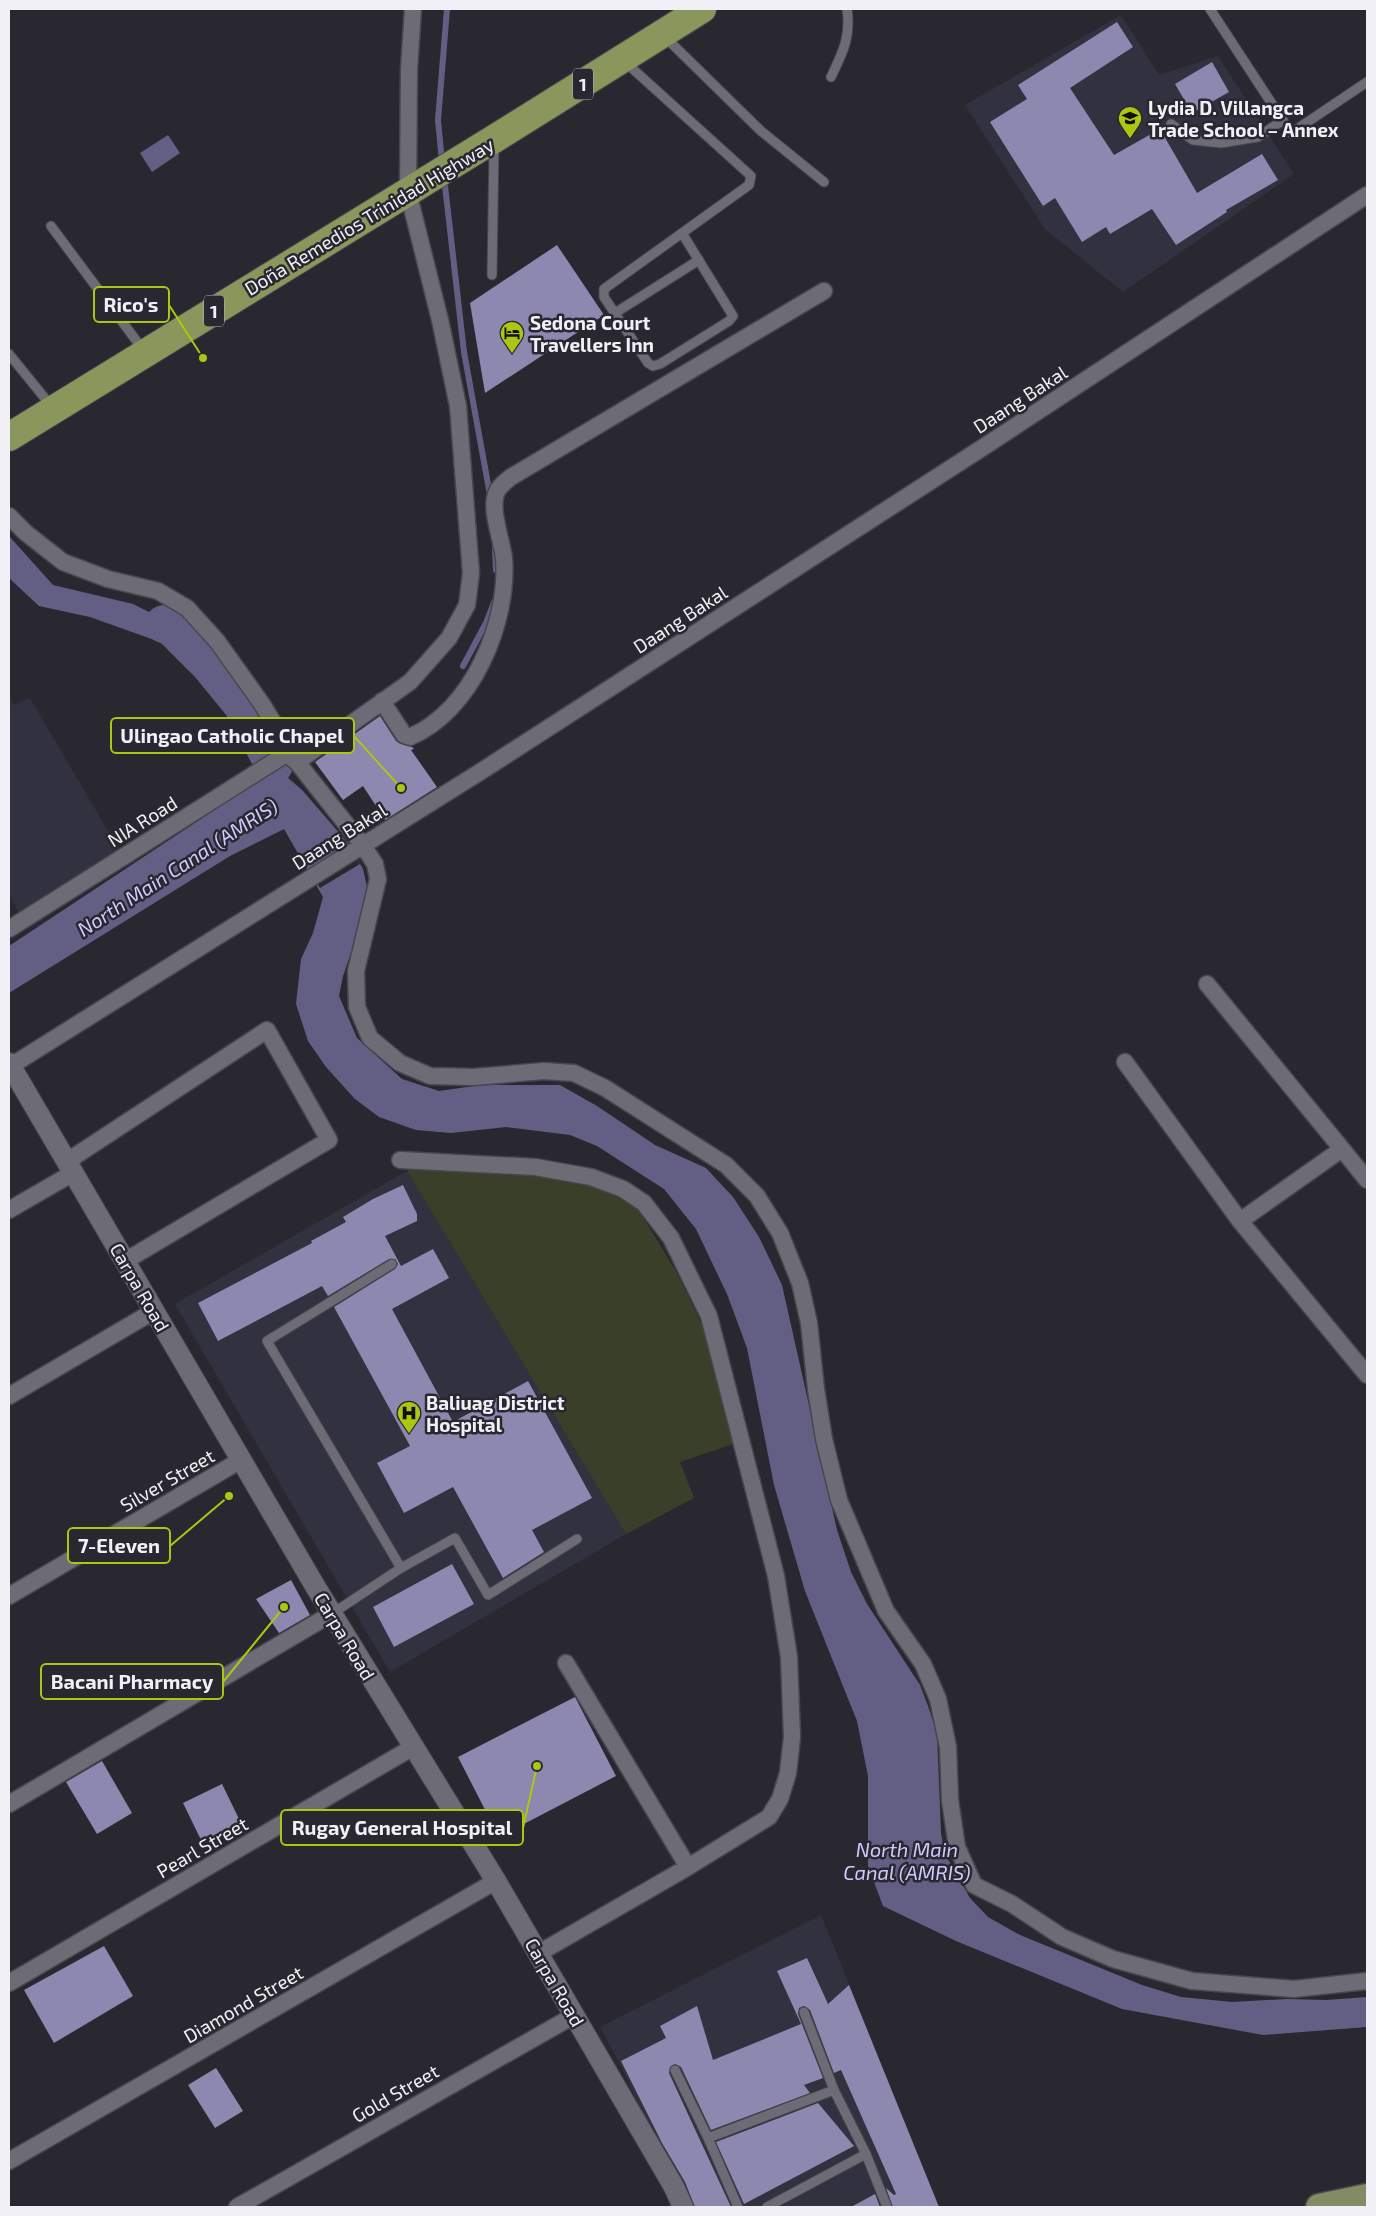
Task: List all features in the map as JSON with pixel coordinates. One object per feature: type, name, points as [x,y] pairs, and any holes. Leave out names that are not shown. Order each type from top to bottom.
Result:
[{"type":"highway","name":"Doña Remedios Trinidad Highway","points":[[9,437],[464,158],[702,9]]},
{"type":"main road","points":[[1319,2207],[1367,2197]]},
{"type":"street","name":"NIA Road","points":[[9,929],[268,766],[292,758],[410,682],[450,638],[467,604],[471,573],[458,406],[414,188],[409,69],[413,9]]},
{"type":"street","name":"Daang Bakal","points":[[9,1065],[480,772],[974,454],[1367,195]]},
{"type":"street","points":[[382,701],[404,735],[410,738],[431,726],[451,707],[474,676],[486,655],[495,630],[504,593],[504,558],[495,504],[495,495],[500,486],[510,478],[824,291]]},
{"type":"street","points":[[9,516],[26,533],[63,562],[108,579],[158,591],[187,608],[217,641],[262,704],[292,758],[356,848],[375,864],[378,879],[356,970],[357,1007],[370,1038],[400,1064],[430,1076],[474,1077],[544,1071],[574,1073],[605,1088],[726,1165],[757,1196],[780,1233],[800,1283],[809,1323],[824,1440],[839,1500],[886,1611],[923,1664],[938,1700],[948,1747],[950,1800],[957,1847],[974,1885],[1012,1904],[1062,1937],[1113,1959],[1192,1981],[1294,1989],[1367,1981]]},
{"type":"street","points":[[1207,984],[1367,1180]]},
{"type":"street","points":[[9,1210],[266,1030],[329,1140],[124,1261]]},
{"type":"street","points":[[1124,1062],[1240,1220],[1367,1375]]},
{"type":"street","name":"Carpa Road","points":[[9,1065],[389,1709],[414,1746],[539,1953],[674,2187],[683,2207]]},
{"type":"street","points":[[1240,1220],[1342,1149]]},
{"type":"street","points":[[400,1160],[535,1167],[591,1177],[623,1189],[644,1203],[671,1238],[709,1316],[776,1576],[789,1657],[792,1738],[788,1773],[780,1799],[769,1817],[688,1867],[539,1953]]},
{"type":"street","points":[[9,1396],[154,1311]]},
{"type":"street","name":"Silver Street","points":[[9,1596],[241,1460]]},
{"type":"street","points":[[9,1804],[333,1613]]},
{"type":"street","points":[[566,1663],[688,1867]]},
{"type":"street","name":"Pearl Street","points":[[9,1982],[414,1746]]},
{"type":"street","name":"Diamond Street","points":[[9,2161],[496,1881]]},
{"type":"street","name":"Gold Street","points":[[237,2207],[575,2015]]},
{"type":"lane","points":[[831,77],[846,46],[849,25],[847,9]]},
{"type":"lane","points":[[1210,9],[1291,133],[1367,82]]},
{"type":"lane","points":[[662,34],[761,132],[824,182]]},
{"type":"lane","points":[[622,59],[751,176],[749,185],[682,233],[604,289],[604,296],[648,363],[652,366],[660,364],[729,321],[733,316],[682,233]]},
{"type":"lane","points":[[1170,124],[1193,140],[1221,142],[1258,137],[1283,120]]},
{"type":"lane","points":[[492,276],[494,139]]},
{"type":"lane","points":[[51,226],[145,353]]},
{"type":"lane","points":[[615,313],[699,260]]},
{"type":"lane","points":[[9,354],[54,409]]},
{"type":"lane","points":[[392,1264],[267,1341],[401,1568]]},
{"type":"lane","points":[[333,1613],[401,1568],[455,1538],[488,1594],[577,1539]]},
{"type":"lane","points":[[804,2012],[834,2090],[866,2154],[887,2207]]},
{"type":"lane","points":[[675,2070],[708,2138],[738,2207]]},
{"type":"lane","points":[[708,2138],[834,2090]]},
{"type":"lane","points":[[767,2207],[866,2154]]},
{"type":"shaded area","name":"Lydia D. Villangca Trade School – Annex","points":[[1121,15],[1159,75],[1218,56],[1294,174],[1123,292],[1045,229],[965,105]]},
{"type":"shaded area","points":[[9,695],[14,705],[30,698],[122,855],[19,913],[9,894]]},
{"type":"shaded area","name":"Baliuag District Hospital","points":[[407,1171],[626,1534],[390,1672],[175,1304]]},
{"type":"shaded area","points":[[821,1915],[939,2207],[692,2207],[665,2161],[619,2062],[600,2027]]},
{"type":"green space","points":[[420,1157],[494,1160],[629,1194],[677,1273],[722,1366],[736,1443],[680,1462],[694,1498],[626,1534],[407,1171]]},
{"type":"water","points":[[168,135],[180,153],[152,172],[140,153]]},
{"type":"water","name":"North Main Canal (AMRIS)","points":[[9,536],[53,585],[133,604],[183,629],[256,727],[278,769],[303,791],[347,842],[363,869],[367,887],[364,915],[343,976],[339,996],[357,1038],[402,1079],[439,1091],[481,1085],[560,1085],[597,1106],[655,1145],[706,1168],[733,1197],[759,1237],[782,1285],[837,1530],[851,1572],[867,1604],[920,1685],[928,1706],[937,1733],[941,1833],[945,1854],[970,1898],[988,1917],[1020,1935],[1142,1985],[1181,1997],[1232,2002],[1367,1997],[1367,2027],[1263,2035],[1122,2009],[956,1941],[883,1906],[868,1866],[868,1776],[857,1721],[805,1591],[774,1485],[747,1348],[727,1294],[696,1229],[664,1189],[597,1146],[570,1135],[506,1127],[451,1133],[416,1130],[379,1117],[355,1099],[326,1067],[308,1041],[296,1004],[301,959],[313,933],[323,897],[284,829],[230,856],[9,993],[9,946],[266,776],[259,755],[195,677],[160,642],[90,617],[39,606],[9,578]]},
{"type":"pier","points":[[349,848],[360,864],[320,888],[310,872]]},
{"type":"building","points":[[1117,22],[1133,47],[1070,88],[1114,155],[1160,129],[1197,193],[1262,154],[1278,180],[1226,210],[1227,212],[1176,245],[1152,209],[1110,234],[1106,227],[1082,242],[1055,198],[1043,206],[990,122],[1027,99],[1018,85]]},
{"type":"building","points":[[1212,62],[1229,92],[1192,113],[1175,84]]},
{"type":"building","name":"Sedona Court Travellers Inn","points":[[557,245],[604,315],[485,393],[470,303]]},
{"type":"building","points":[[380,716],[396,741],[414,749],[411,750],[437,787],[385,820],[363,786],[343,800],[315,762]]},
{"type":"building","points":[[403,1185],[417,1214],[417,1221],[385,1236],[401,1266],[433,1249],[449,1278],[392,1309],[453,1422],[528,1381],[592,1498],[532,1530],[544,1552],[503,1578],[453,1487],[404,1513],[377,1463],[410,1446],[334,1307],[395,1269],[398,1264],[395,1259],[389,1259],[328,1296],[322,1286],[218,1341],[198,1303],[312,1243],[311,1241],[346,1222],[343,1217],[373,1199]]},
{"type":"building","points":[[452,1564],[474,1604],[394,1647],[373,1607]]},
{"type":"building","points":[[291,1580],[310,1615],[279,1633],[256,1599]]},
{"type":"building","points":[[575,1697],[616,1776],[499,1837],[458,1757]]},
{"type":"building","points":[[102,1761],[132,1813],[97,1834],[66,1782]]},
{"type":"building","points":[[222,1784],[242,1825],[203,1844],[183,1803]]},
{"type":"building","points":[[104,1946],[133,1996],[54,2043],[24,1990]]},
{"type":"building","points":[[807,1958],[828,2004],[849,1985],[939,2207],[893,2207],[886,2188],[894,2195],[896,2194],[841,2070],[834,2073],[810,2010],[804,2006],[799,2008],[798,2014],[823,2078],[804,2085],[810,2093],[711,2130],[681,2067],[675,2064],[670,2067],[669,2073],[731,2207],[695,2207],[685,2182],[662,2143],[621,2061],[666,2038],[660,2026],[697,2006],[713,2060],[801,2024],[777,1971]]},
{"type":"building","points":[[216,2068],[243,2111],[215,2128],[188,2085]]},
{"type":"building","points":[[818,2103],[854,2146],[744,2204],[716,2142]]},
{"type":"building","points":[[875,2194],[880,2207],[851,2207]]},
{"type":"waterway","points":[[442,162],[438,120],[447,9]]},
{"type":"waterway","points":[[444,177],[464,352],[490,495]]},
{"type":"waterway","points":[[495,548],[496,570]]},
{"type":"waterway","points":[[463,666],[486,623],[495,600]]},
{"type":"waterway","points":[[164,624],[177,629],[233,687],[274,765]]},
{"type":"place","name":"Lydia D. Villangca Trade School – Annex","points":[[1130,139]]},
{"type":"place","name":"Sedona Court Travellers Inn","points":[[512,354]]},
{"type":"place","name":"Rico's","points":[[203,358]]},
{"type":"place","name":"Ulingao Catholic Chapel","points":[[401,788]]},
{"type":"place","name":"Baliuag District Hospital","points":[[409,1434]]},
{"type":"place","name":"7-Eleven","points":[[229,1496]]},
{"type":"place","name":"Bacani Pharmacy","points":[[284,1607]]},
{"type":"place","name":"Rugay General Hospital","points":[[537,1766]]}]
